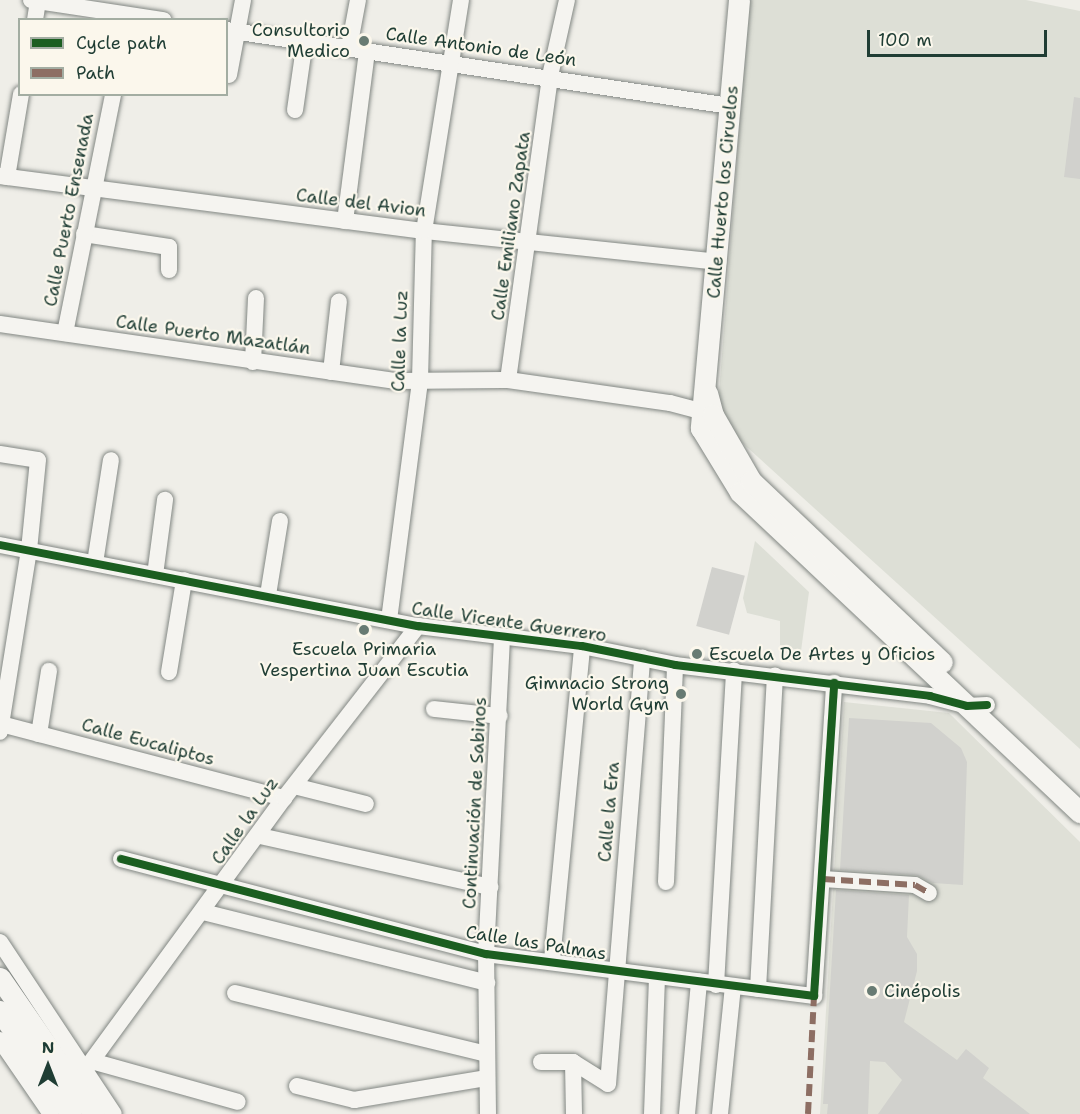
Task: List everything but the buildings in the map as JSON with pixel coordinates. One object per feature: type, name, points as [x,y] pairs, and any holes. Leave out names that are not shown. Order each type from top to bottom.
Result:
[{"type":"main road","name":"Calle Huerto los Ciruelos","points":[[707,414],[705,384],[718,262],[739,0]]},
{"type":"main road","points":[[707,414],[701,428],[740,492],[844,580],[977,705],[1080,793]]},
{"type":"main road","points":[[977,705],[1080,812]]},
{"type":"main road","points":[[0,978],[94,1114]]},
{"type":"main road","points":[[0,1011],[71,1114]]},
{"type":"street","points":[[229,75],[231,31],[243,0]]},
{"type":"street","points":[[349,48],[358,0]]},
{"type":"street","name":"Calle la Luz","points":[[389,620],[420,381],[424,231],[448,64],[461,0]]},
{"type":"street","name":"Calle Emiliano Zapata","points":[[508,380],[530,243],[550,76],[567,0]]},
{"type":"street","points":[[35,18],[35,1],[62,2],[128,17]]},
{"type":"street","name":"Calle Antonio de León","points":[[231,31],[448,64],[550,76],[730,106]]},
{"type":"street","points":[[295,110],[305,41]]},
{"type":"street","points":[[345,221],[367,51]]},
{"type":"street","points":[[3,176],[21,96]]},
{"type":"street","name":"Calle Puerto Ensenada","points":[[65,333],[112,96]]},
{"type":"street","name":"Calle del Avion","points":[[3,176],[424,231],[718,262]]},
{"type":"street","points":[[84,234],[169,247],[169,270]]},
{"type":"street","points":[[253,362],[256,298]]},
{"type":"street","points":[[331,372],[339,301]]},
{"type":"street","name":"Calle Puerto Mazatlán","points":[[0,324],[331,372],[420,381],[508,380],[670,403],[707,414]]},
{"type":"street","points":[[0,454],[38,460],[29,550],[4,667],[1,728]]},
{"type":"street","points":[[95,563],[111,460]]},
{"type":"street","points":[[155,575],[165,500]]},
{"type":"street","points":[[268,595],[280,521]]},
{"type":"street","name":"Calle Vicente Guerrero","points":[[0,545],[268,595],[418,626],[582,646],[675,665],[775,675],[930,696],[977,705]]},
{"type":"street","points":[[169,672],[184,580]]},
{"type":"street","name":"Calle la Luz","points":[[90,1066],[260,836],[289,792],[418,626]]},
{"type":"street","name":"Continuación de Sabinos","points":[[488,1114],[486,954],[500,716],[502,638]]},
{"type":"street","points":[[552,960],[582,646]]},
{"type":"street","name":"Calle la Era","points":[[573,1062],[608,1084],[615,970],[642,657]]},
{"type":"street","points":[[666,882],[675,665]]},
{"type":"street","points":[[39,734],[50,671]]},
{"type":"street","points":[[720,1114],[734,671]]},
{"type":"street","points":[[758,989],[775,675]]},
{"type":"street","points":[[834,683],[823,879],[915,885],[929,894]]},
{"type":"street","points":[[434,709],[500,716]]},
{"type":"street","name":"Calle Eucaliptos","points":[[1,728],[39,734],[289,792],[366,804]]},
{"type":"street","points":[[260,836],[490,887]]},
{"type":"street","name":"Calle las Palmas","points":[[121,859],[486,954],[552,960],[725,986],[814,996],[823,879]]},
{"type":"street","points":[[203,912],[487,983]]},
{"type":"street","points":[[0,942],[90,1066],[114,1114]]},
{"type":"street","points":[[652,1114],[657,976]]},
{"type":"street","points":[[687,1114],[699,982]]},
{"type":"street","points":[[235,993],[487,1054]]},
{"type":"street","points":[[0,1040],[51,1114]]},
{"type":"street","points":[[541,1062],[573,1062],[574,1114]]},
{"type":"street","points":[[90,1066],[238,1102]]},
{"type":"street","points":[[297,1086],[354,1100],[487,1078]]},
{"type":"shaded area","points":[[749,0],[1026,0],[1080,11],[1080,749],[717,420]]},
{"type":"shaded area","points":[[755,541],[809,592],[801,651],[780,645],[780,621],[747,613],[743,598]]},
{"type":"shaded area","points":[[844,702],[949,713],[1080,842],[1080,1114],[820,1114]]},
{"type":"marked path","points":[[823,879],[915,885],[929,893]]},
{"type":"marked path","points":[[808,1114],[814,996]]},
{"type":"cycle path","points":[[0,545],[418,626],[582,646],[675,665],[930,696],[967,706],[987,705]]},
{"type":"cycle path","points":[[121,859],[486,954],[814,996],[834,683]]},
{"type":"place","name":"Consultorio Medico","points":[[364,41]]},
{"type":"place","name":"Escuela Primaria Vespertina Juan Escutia","points":[[364,630]]},
{"type":"place","name":"Escuela De Artes y Oficios","points":[[697,654]]},
{"type":"place","name":"Gimnacio Strong World Gym","points":[[681,694]]},
{"type":"place","name":"Cinépolis","points":[[872,991]]}]
